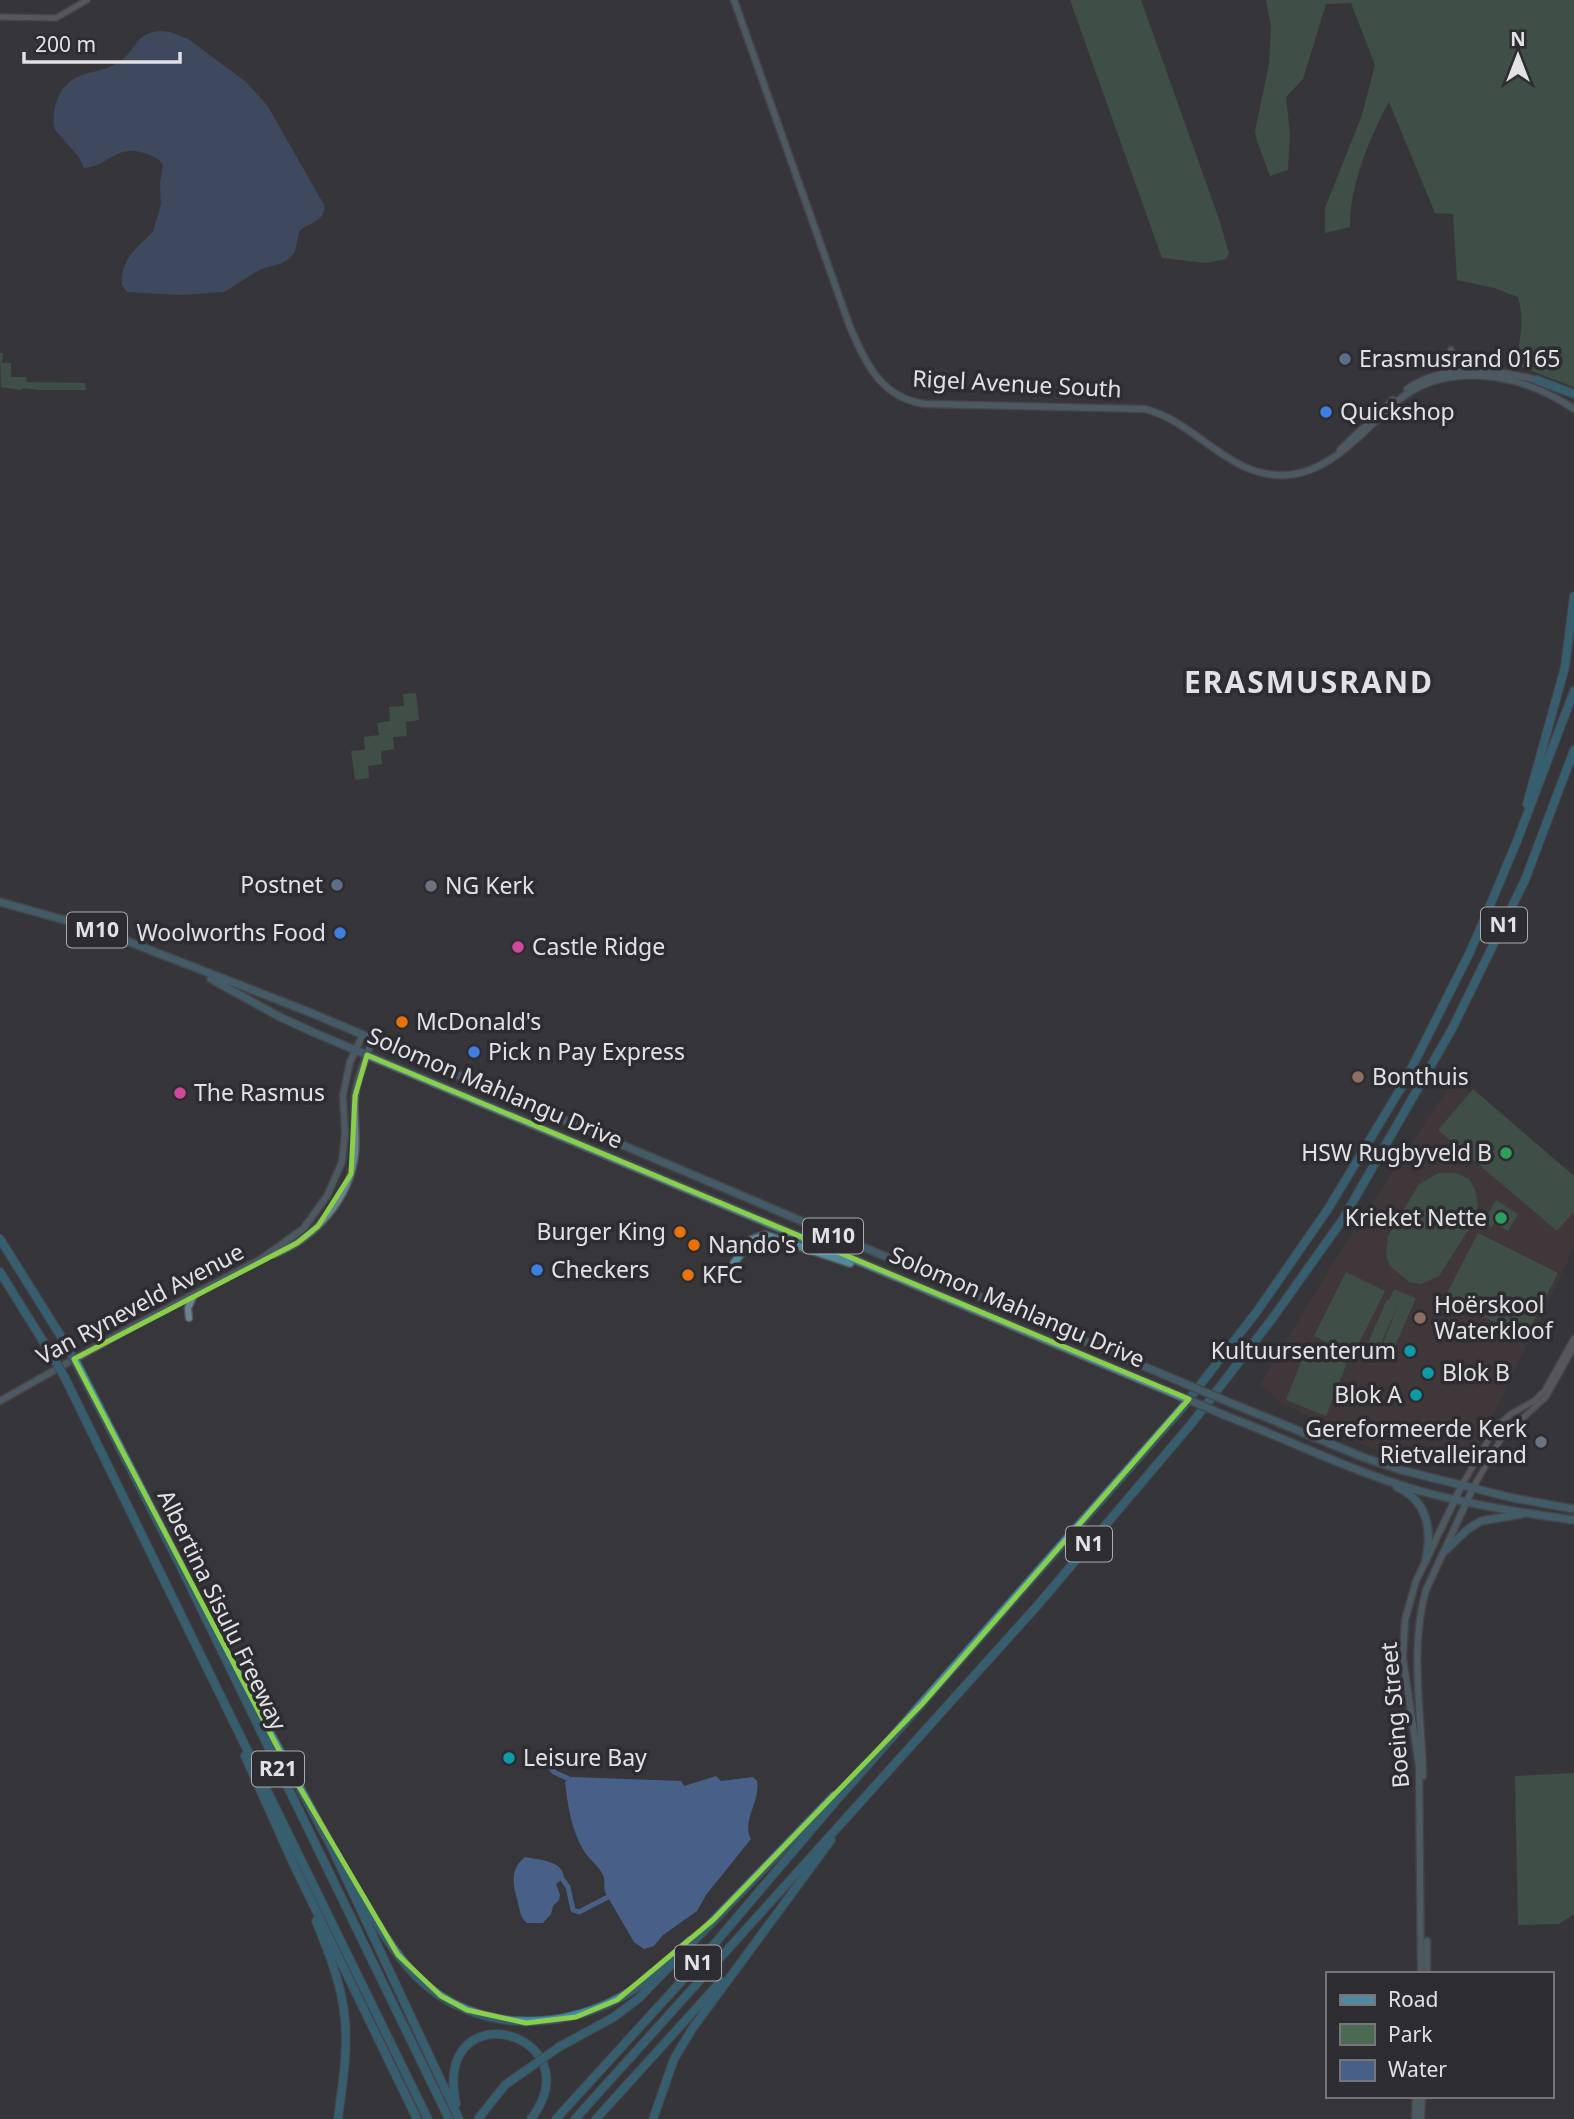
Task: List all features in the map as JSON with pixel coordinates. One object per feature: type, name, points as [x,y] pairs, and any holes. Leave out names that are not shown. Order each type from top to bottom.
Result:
[{"type":"highway","points":[[1537,380],[1574,396]]},
{"type":"highway","points":[[1517,841],[1565,667],[1574,596]]},
{"type":"highway","name":"N1","points":[[555,2119],[699,1962],[835,1802],[1183,1406],[1258,1310],[1328,1209],[1404,1083],[1470,952],[1517,841],[1574,691]]},
{"type":"highway","name":"N1","points":[[575,2119],[1037,1606],[1192,1423],[1272,1319],[1343,1219],[1464,1007],[1525,880],[1574,750]]},
{"type":"highway","points":[[1557,797],[1574,767]]},
{"type":"highway","name":"Albertina Sisulu Freeway","points":[[0,1239],[67,1346],[179,1563],[449,2119]]},
{"type":"highway","name":"Albertina Sisulu Freeway","points":[[0,1272],[65,1378],[428,2119]]},
{"type":"highway","points":[[179,1563],[379,1927],[418,1978],[441,1996],[467,2010],[495,2019],[526,2023],[556,2021],[595,2011],[635,1988],[713,1920]]},
{"type":"highway","points":[[159,1569],[293,1863],[417,2119]]},
{"type":"highway","points":[[478,2119],[505,2085],[559,2047],[614,2017],[639,1998],[677,1962],[713,1920],[922,1704]]},
{"type":"highway","points":[[653,2119],[674,2059],[692,2029],[858,1803]]},
{"type":"highway","points":[[330,1842],[459,2119]]},
{"type":"highway","points":[[293,1863],[332,1962],[344,2007],[346,2040],[338,2119]]},
{"type":"highway","points":[[596,2119],[757,1938]]},
{"type":"highway","points":[[459,2119],[452,2080],[459,2056],[477,2039],[502,2033],[517,2037],[531,2046],[541,2060],[545,2085],[531,2119]]},
{"type":"main road","name":"Rigel Avenue South","points":[[734,0],[850,327],[869,367],[883,385],[896,395],[926,404],[1145,409],[1174,421],[1240,466],[1266,474],[1287,475],[1302,473],[1322,464],[1344,450],[1413,390],[1445,378],[1508,378],[1535,387],[1574,409]]},
{"type":"main road","points":[[1451,350],[1460,366],[1496,372]]},
{"type":"main road","name":"Rigel Avenue South","points":[[1335,455],[1380,411],[1418,382],[1433,375],[1451,372],[1496,372],[1537,380]]},
{"type":"main road","name":"Solomon Mahlangu Drive","points":[[0,902],[72,922],[373,1038],[740,1197],[1365,1458],[1513,1498],[1574,1508]]},
{"type":"main road","name":"Solomon Mahlangu Drive","points":[[192,968],[280,1017],[355,1050],[1354,1468],[1467,1504],[1574,1520]]},
{"type":"main road","name":"Van Ryneveld Avenue","points":[[0,1401],[261,1259],[303,1229],[327,1196],[342,1162],[345,1134],[343,1095],[355,1050],[363,1034]]},
{"type":"main road","name":"Van Ryneveld Avenue","points":[[261,1259],[283,1251],[308,1235],[332,1211],[339,1199],[353,1164],[355,1096],[359,1075],[373,1038]]},
{"type":"main road","points":[[734,1263],[751,1240],[765,1235],[917,1287]]},
{"type":"main road","points":[[189,1318],[188,1308],[194,1295]]},
{"type":"main road","points":[[1354,1468],[1405,1490],[1420,1506],[1427,1518],[1429,1531],[1426,1560]]},
{"type":"main road","name":"Boeing Street","points":[[1424,1972],[1419,1766],[1403,1658],[1405,1620],[1416,1581],[1462,1485]]},
{"type":"main road","name":"Boeing Street","points":[[1424,1972],[1418,1629],[1426,1590],[1473,1488]]},
{"type":"main road","points":[[1445,1551],[1468,1529],[1481,1521],[1526,1513]]},
{"type":"main road","points":[[1415,2119],[1416,2098]]},
{"type":"main road","points":[[1421,2119],[1422,2098]]},
{"type":"street","points":[[0,16],[56,18],[88,0]]},
{"type":"street","name":"Boeing Street","points":[[1462,1485],[1496,1427],[1511,1414],[1534,1401],[1548,1387],[1574,1338]]},
{"type":"street","name":"Boeing Street","points":[[1473,1488],[1502,1437],[1546,1397],[1574,1347]]},
{"type":"highlighted area","points":[[367,1055],[1189,1399],[922,1704],[713,1920],[617,2000],[576,2017],[526,2023],[467,2010],[441,1996],[398,1955],[290,1771],[74,1359],[297,1243],[318,1226],[351,1174],[355,1096]]},
{"type":"shaded area","name":"Hoërskool Waterkloof","points":[[1454,1079],[1506,1124],[1574,1176],[1574,1248],[1473,1456],[1458,1462],[1440,1462],[1402,1458],[1369,1447],[1351,1439],[1337,1427],[1284,1405],[1260,1384],[1340,1252]]},
{"type":"green space","points":[[1070,0],[1141,0],[1219,219],[1229,254],[1226,259],[1206,263],[1162,258]]},
{"type":"green space","points":[[1266,0],[1574,0],[1574,387],[1515,365],[1521,323],[1518,297],[1494,288],[1457,280],[1453,214],[1435,213],[1389,102],[1375,130],[1357,179],[1350,227],[1325,233],[1325,208],[1362,115],[1375,65],[1351,3],[1326,4],[1303,79],[1286,97],[1290,134],[1288,170],[1270,176],[1255,131],[1269,64],[1271,26]]},
{"type":"green space","points":[[0,353],[3,353],[2,363],[11,363],[11,377],[26,377],[27,382],[85,383],[86,390],[21,390],[1,387]]},
{"type":"green space","points":[[416,693],[419,720],[406,722],[407,736],[393,737],[394,749],[381,751],[382,764],[368,766],[369,778],[355,780],[351,751],[365,750],[364,737],[379,735],[377,723],[390,721],[389,707],[404,706],[403,694]]},
{"type":"green space","name":"HSW Rugbyveld B","points":[[1473,1089],[1574,1176],[1574,1212],[1557,1231],[1438,1130]]},
{"type":"green space","points":[[1439,1173],[1456,1173],[1469,1179],[1478,1205],[1474,1221],[1439,1276],[1421,1284],[1409,1282],[1390,1266],[1386,1256],[1388,1236],[1419,1184]]},
{"type":"green space","name":"Krieket Nette","points":[[1496,1200],[1518,1214],[1508,1231],[1494,1223],[1491,1228],[1483,1223]]},
{"type":"green space","points":[[1478,1233],[1558,1273],[1525,1338],[1445,1297]]},
{"type":"green space","points":[[1346,1272],[1385,1291],[1353,1355],[1314,1336]]},
{"type":"green space","points":[[1394,1289],[1416,1298],[1392,1353],[1381,1348],[1399,1303],[1379,1348],[1368,1343]]},
{"type":"green space","points":[[1307,1347],[1347,1363],[1326,1416],[1286,1400]]},
{"type":"green space","points":[[1574,1773],[1574,1914],[1559,1924],[1518,1925],[1515,1776]]},
{"type":"water","points":[[159,31],[188,39],[246,82],[267,105],[324,205],[319,219],[299,232],[295,252],[290,258],[261,269],[224,292],[181,295],[127,292],[122,285],[124,268],[131,255],[153,232],[161,204],[163,165],[150,155],[126,151],[100,164],[84,168],[79,157],[55,130],[54,118],[58,98],[71,81],[122,60],[141,38]]},
{"type":"water","points":[[716,1776],[721,1781],[753,1777],[757,1781],[748,1825],[751,1839],[706,1895],[697,1911],[663,1935],[654,1946],[644,1949],[634,1942],[606,1894],[602,1874],[580,1843],[571,1818],[565,1782],[572,1777],[681,1781],[684,1786]]},
{"type":"water","points":[[525,1857],[555,1864],[563,1872],[564,1878],[556,1884],[559,1900],[543,1923],[527,1923],[520,1911],[514,1873]]},
{"type":"waterway","points":[[548,1765],[554,1772],[569,1779]]},
{"type":"waterway","points":[[563,1880],[568,1887],[573,1910],[579,1912],[608,1897]]},
{"type":"place","name":"Erasmusrand 0165","points":[[1345,359]]},
{"type":"place","name":"Quickshop","points":[[1326,412]]},
{"type":"place","name":"Postnet","points":[[337,885]]},
{"type":"place","name":"NG Kerk","points":[[431,886]]},
{"type":"place","name":"Woolworths Food","points":[[340,933]]},
{"type":"place","name":"Castle Ridge","points":[[518,947]]},
{"type":"place","name":"McDonald's","points":[[402,1022]]},
{"type":"place","name":"Pick n Pay Express","points":[[474,1052]]},
{"type":"place","name":"Bonthuis","points":[[1358,1077]]},
{"type":"place","name":"The Rasmus","points":[[180,1093]]},
{"type":"place","name":"HSW Rugbyveld B","points":[[1506,1153]]},
{"type":"place","name":"Krieket Nette","points":[[1501,1218]]},
{"type":"place","name":"Burger King","points":[[680,1232]]},
{"type":"place","name":"Nando's","points":[[694,1245]]},
{"type":"place","name":"Checkers","points":[[537,1270]]},
{"type":"place","name":"KFC","points":[[688,1275]]},
{"type":"place","name":"Hoërskool Waterkloof","points":[[1420,1318]]},
{"type":"place","name":"Kultuursenterum","points":[[1410,1351]]},
{"type":"place","name":"Blok B","points":[[1428,1373]]},
{"type":"place","name":"Blok A","points":[[1416,1395]]},
{"type":"place","name":"Gereformeerde Kerk Rietvalleirand","points":[[1541,1442]]},
{"type":"place","name":"Leisure Bay","points":[[509,1758]]},
{"type":"district","name":"ERASMUSRAND","points":[[1309,683]]}]
